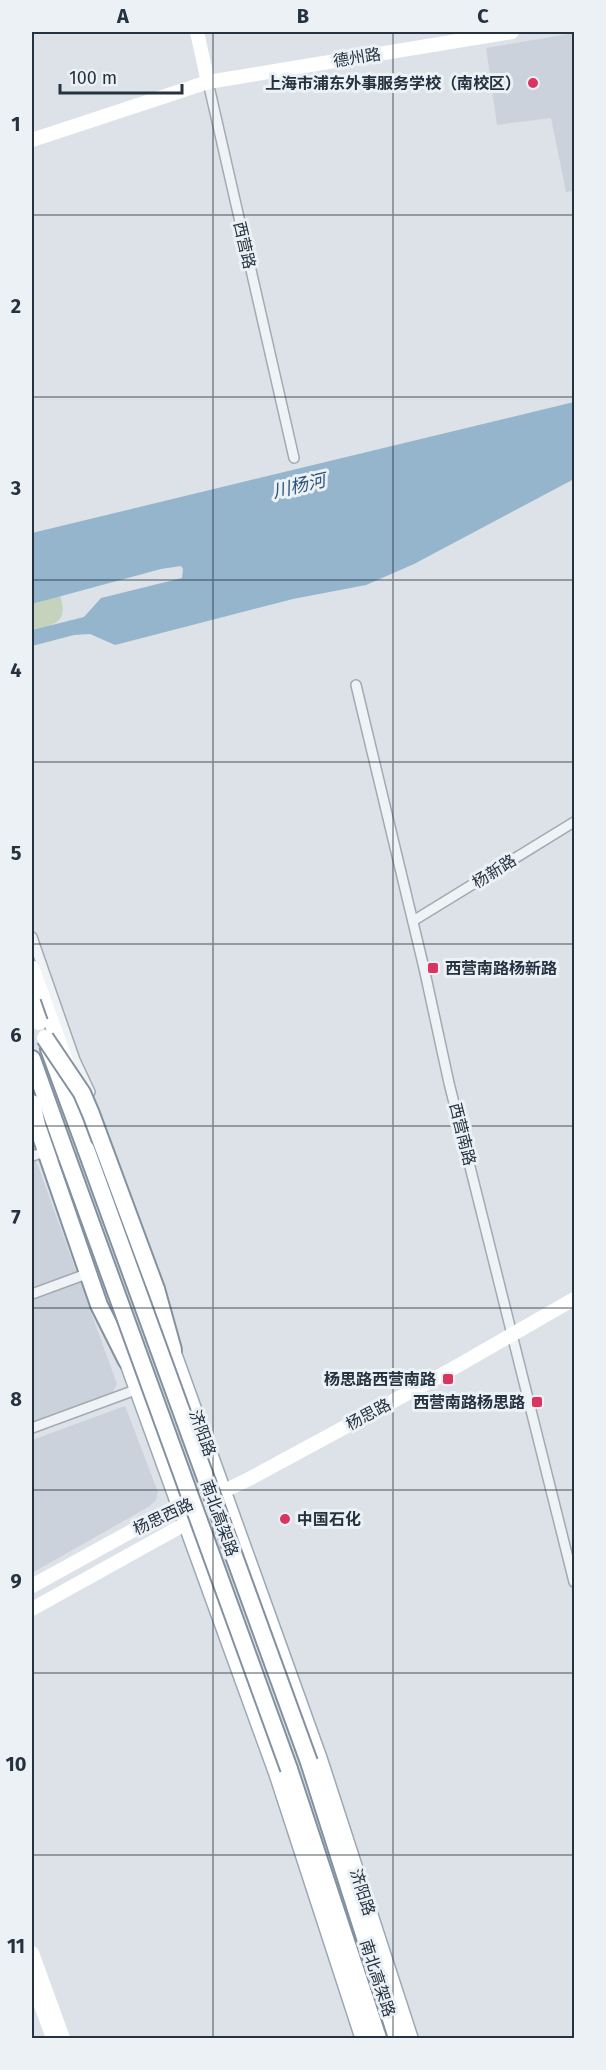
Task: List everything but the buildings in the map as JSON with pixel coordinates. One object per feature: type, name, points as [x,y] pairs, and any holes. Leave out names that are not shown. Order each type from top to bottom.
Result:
[{"type":"highway","name":"南北高架路","points":[[36,1003],[45,1038],[305,1750],[397,2038]]},
{"type":"highway","points":[[45,1038],[81,1093],[91,1114],[156,1289],[173,1350]]},
{"type":"highway","name":"南北高架路","points":[[32,1059],[290,1769],[378,2038]]},
{"type":"highway","points":[[32,1103],[37,1125],[99,1305],[127,1361]]},
{"type":"main road","name":"济阳路","points":[[32,968],[36,1003],[173,1350],[224,1491],[319,1758],[410,2038]]},
{"type":"main road","points":[[32,1096],[277,1774],[363,2038]]},
{"type":"street","name":"西营路","points":[[197,32],[294,458]]},
{"type":"street","name":"德州路","points":[[32,140],[208,82],[512,32]]},
{"type":"street","name":"西营南路","points":[[356,685],[450,1083],[574,1582]]},
{"type":"street","name":"杨新路","points":[[413,921],[574,822]]},
{"type":"street","points":[[32,937],[75,1060],[97,1109],[163,1286],[173,1350]]},
{"type":"street","points":[[32,1134],[35,1155],[98,1320],[127,1361]]},
{"type":"street","points":[[32,1294],[81,1276]]},
{"type":"street","name":"杨思路","points":[[224,1491],[574,1299]]},
{"type":"street","points":[[32,1428],[138,1389]]},
{"type":"street","name":"杨思西路","points":[[32,1586],[179,1505],[224,1491]]},
{"type":"street","name":"杨思西路","points":[[32,1609],[185,1524],[224,1491]]},
{"type":"street","points":[[32,1953],[63,2038]]},
{"type":"street","points":[[32,1981],[52,2038]]},
{"type":"shaded area","name":"上海市浦东外事服务学校（南校区）","points":[[574,33],[574,191],[566,192],[551,118],[497,125],[486,48]]},
{"type":"shaded area","points":[[32,1149],[117,1384],[112,1394],[32,1423]]},
{"type":"shaded area","points":[[125,1406],[158,1492],[156,1500],[150,1506],[32,1573],[32,1440]]},
{"type":"green space","points":[[60,596],[63,612],[61,618],[52,625],[32,630],[32,604]]},
{"type":"water","name":"川杨河","points":[[574,402],[574,479],[414,564],[366,585],[293,599],[115,645],[90,634],[74,635],[32,646],[32,630],[84,617],[101,598],[182,578],[183,569],[181,566],[161,569],[32,604],[32,533]]},
{"type":"place","name":"上海市浦东外事服务学校（南校区）","points":[[533,83]]},
{"type":"place","name":"西营南路杨新路","points":[[433,968]]},
{"type":"place","name":"杨思路西营南路","points":[[448,1379]]},
{"type":"place","name":"西营南路杨思路","points":[[537,1402]]},
{"type":"place","name":"中国石化","points":[[285,1519]]}]
